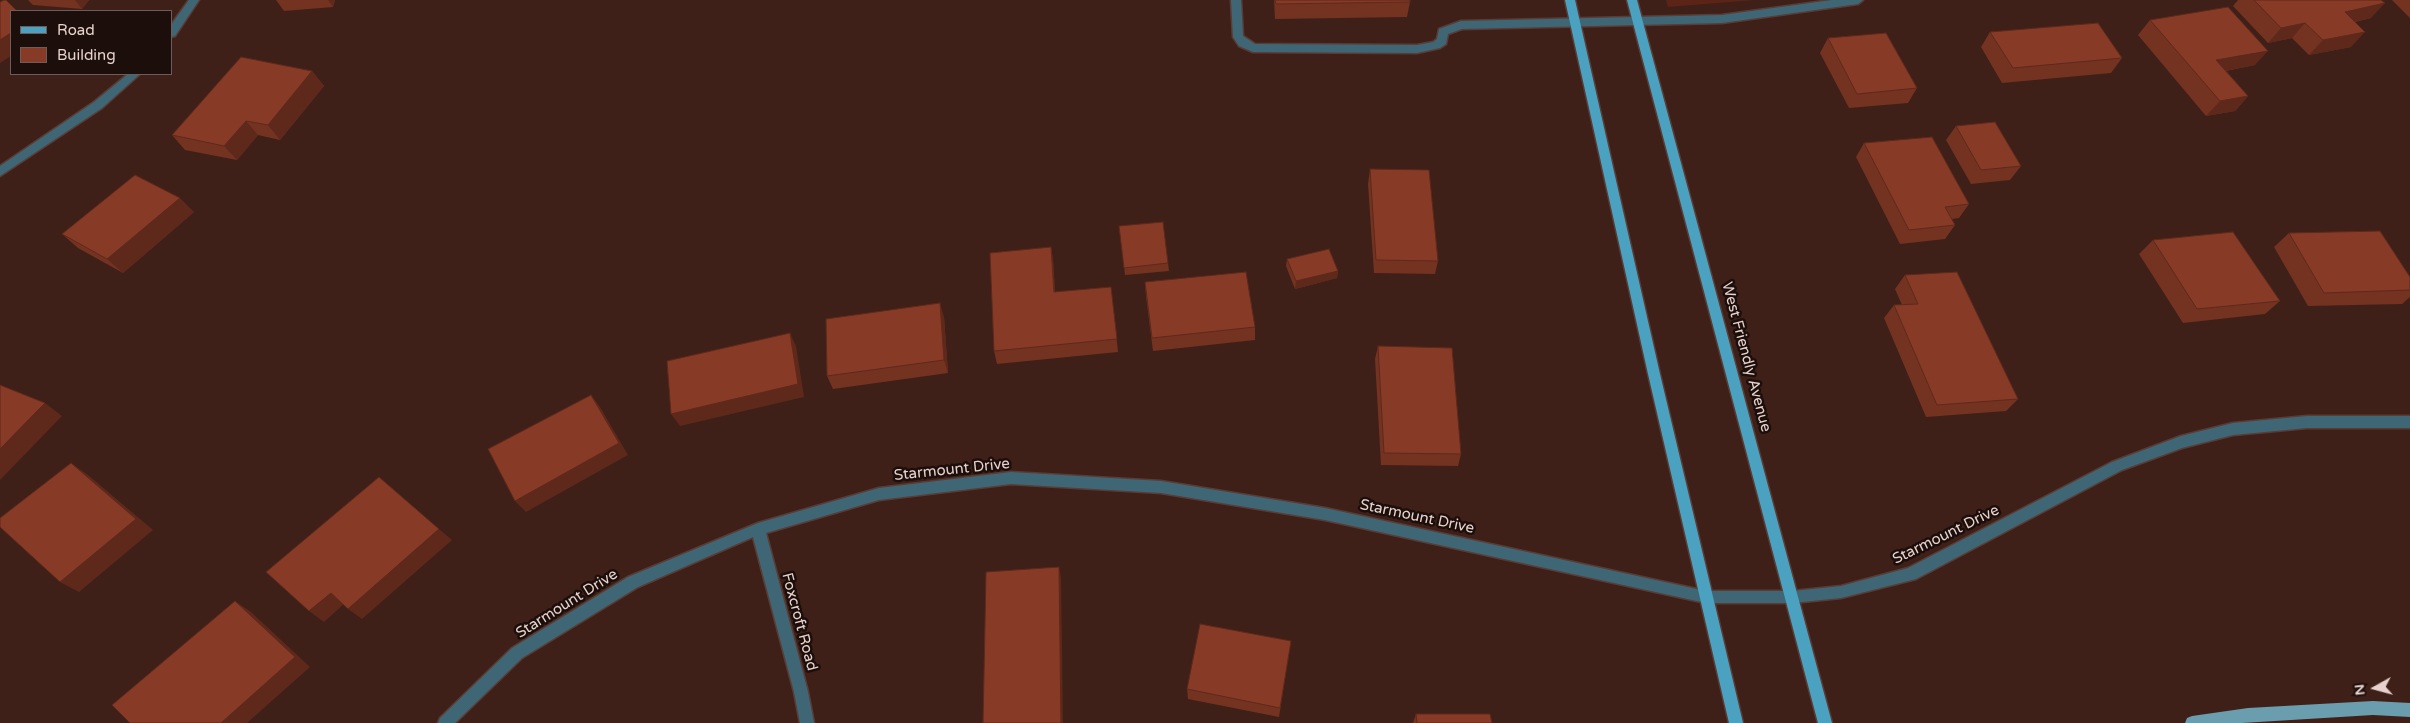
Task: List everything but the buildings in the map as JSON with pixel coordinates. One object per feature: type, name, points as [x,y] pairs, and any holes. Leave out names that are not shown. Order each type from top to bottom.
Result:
[{"type":"main road","points":[[1570,0],[1736,723]]},
{"type":"main road","name":"West Friendly Avenue","points":[[1632,0],[1793,597],[1825,723]]},
{"type":"street","points":[[172,32],[194,0]]},
{"type":"street","points":[[1236,0],[1238,37],[1243,43],[1253,48],[1429,48],[1442,41],[1443,32],[1461,25],[1722,19],[1858,0]]},
{"type":"street","points":[[0,172],[98,105],[133,75]]},
{"type":"street","name":"Starmount Drive","points":[[445,723],[517,653],[633,582],[758,530],[879,494],[1012,478],[1161,487],[1326,514],[1706,597],[1793,597],[1842,592],[1911,574],[2117,466],[2181,442],[2233,429],[2307,422],[2410,422]]},
{"type":"street","name":"Foxcroft Road","points":[[758,530],[808,723]]},
{"type":"shaded area","points":[[1666,0],[1755,0],[1668,7]]},
{"type":"waterway","points":[[2192,723],[2248,715],[2373,708],[2410,710]]}]
